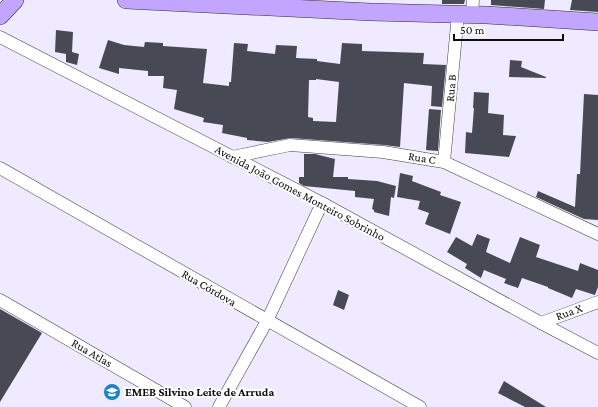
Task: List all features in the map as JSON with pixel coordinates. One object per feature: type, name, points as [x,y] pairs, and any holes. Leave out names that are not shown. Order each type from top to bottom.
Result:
[{"type":"main road","points":[[0,16],[15,0]]},
{"type":"main road","points":[[126,0],[371,12],[468,10],[598,22]]},
{"type":"street","name":"Rua B","points":[[444,162],[468,10]]},
{"type":"street","name":"Avenida João Gomes Monteiro Sobrinho","points":[[0,37],[322,202],[598,353]]},
{"type":"street","name":"Rua C","points":[[232,157],[290,145],[384,152],[444,162],[598,234]]},
{"type":"street","name":"Rua Córdova","points":[[0,168],[268,322],[420,407]]},
{"type":"street","points":[[219,407],[268,322],[322,202]]},
{"type":"street","name":"Rua Atlas","points":[[0,300],[185,407]]},
{"type":"street","name":"Rua X","points":[[541,323],[598,302]]},
{"type":"building","points":[[442,0],[465,0],[464,4],[442,4]]},
{"type":"building","points":[[491,0],[545,0],[544,9],[491,5]]},
{"type":"building","points":[[572,0],[598,0],[598,12],[570,10]]},
{"type":"building","points":[[56,30],[73,32],[72,52],[79,54],[77,65],[66,62],[66,54],[55,52]]},
{"type":"building","points":[[108,40],[124,45],[144,47],[145,42],[163,43],[163,46],[207,49],[203,83],[229,86],[229,82],[231,82],[234,43],[248,44],[247,51],[275,54],[276,45],[297,46],[296,58],[317,59],[317,61],[340,64],[342,43],[362,44],[362,51],[424,53],[423,64],[446,65],[442,107],[431,106],[432,86],[404,83],[400,147],[291,138],[268,142],[247,140],[247,138],[222,133],[223,125],[203,122],[204,118],[174,109],[177,90],[163,88],[164,76],[148,76],[148,71],[119,68],[119,74],[99,68]],"holes":[[[316,79],[339,82],[336,122],[313,121],[313,118],[308,117],[309,80]]]},
{"type":"building","points":[[510,60],[522,61],[521,67],[546,78],[509,77]]},
{"type":"building","points":[[474,92],[489,93],[488,113],[504,115],[503,135],[516,136],[509,157],[465,153],[466,132],[472,133]]},
{"type":"building","points":[[584,94],[598,95],[598,220],[584,219],[536,197],[538,191],[575,207],[577,174],[580,174]]},
{"type":"building","points":[[429,109],[441,110],[438,151],[426,150]]},
{"type":"building","points":[[304,154],[315,154],[335,159],[333,177],[348,177],[348,179],[377,181],[396,186],[394,198],[391,197],[389,216],[374,212],[372,209],[374,199],[355,197],[355,191],[304,186],[299,183],[299,177],[304,177]]},
{"type":"building","points":[[400,173],[413,176],[412,181],[441,192],[440,195],[461,202],[450,234],[425,224],[429,213],[418,209],[420,201],[397,197]]},
{"type":"building","points":[[477,234],[490,239],[486,252],[510,263],[520,237],[540,245],[536,257],[578,271],[580,263],[598,270],[598,287],[595,295],[576,289],[572,298],[548,287],[522,278],[518,288],[504,283],[506,279],[484,270],[481,278],[465,268],[467,264],[447,252],[456,237],[472,246]]},
{"type":"building","points":[[338,290],[349,295],[344,310],[333,305]]},
{"type":"building","points":[[0,309],[42,333],[0,402]]},
{"type":"building","points":[[504,381],[546,407],[525,407],[498,393]]},
{"type":"place","name":"EMEB Silvino Leite de Arruda","points":[[112,392]]}]
